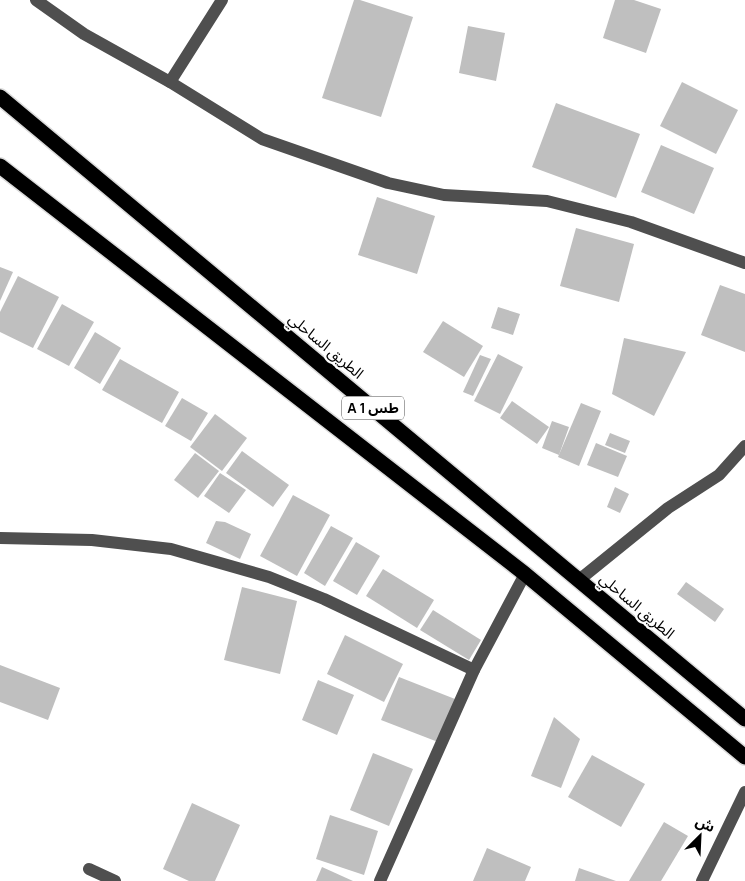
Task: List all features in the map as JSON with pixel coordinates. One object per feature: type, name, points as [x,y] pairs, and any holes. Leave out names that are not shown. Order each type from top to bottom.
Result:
[{"type":"highway","name":"الطريق الساحلي","points":[[0,97],[745,718]]},
{"type":"highway","name":"A 1 طس","points":[[2,169],[525,574],[745,757]]},
{"type":"street","points":[[36,0],[84,34],[170,82],[262,139],[388,183],[444,195],[547,201],[631,222],[745,263]]},
{"type":"street","points":[[170,82],[222,0]]},
{"type":"street","points":[[579,580],[668,508],[720,475],[745,446]]},
{"type":"street","points":[[0,538],[92,540],[171,549],[269,577],[324,599],[474,670]]},
{"type":"street","points":[[380,881],[474,670],[525,574]]},
{"type":"street","points":[[702,881],[745,792]]},
{"type":"street","points":[[89,869],[116,881]]},
{"type":"building","points":[[354,0],[360,0],[413,17],[381,117],[322,98]]},
{"type":"building","points":[[615,0],[634,0],[661,9],[646,53],[603,38]]},
{"type":"building","points":[[468,26],[505,33],[496,81],[459,73]]},
{"type":"building","points":[[682,82],[738,110],[716,154],[660,126]]},
{"type":"building","points":[[556,103],[640,134],[616,198],[532,167]]},
{"type":"building","points":[[661,145],[714,168],[694,214],[641,192]]},
{"type":"building","points":[[377,197],[435,216],[417,274],[358,255]]},
{"type":"building","points":[[576,228],[634,244],[619,302],[560,286]]},
{"type":"building","points":[[0,267],[13,272],[0,301]]},
{"type":"building","points":[[18,276],[59,297],[33,348],[0,332],[0,312]]},
{"type":"building","points":[[720,285],[745,294],[745,352],[701,335]]},
{"type":"building","points":[[62,304],[94,322],[69,366],[37,349]]},
{"type":"building","points":[[498,307],[520,314],[513,335],[491,328]]},
{"type":"building","points":[[443,321],[483,346],[464,377],[423,352]]},
{"type":"building","points":[[95,332],[121,348],[100,384],[74,368]]},
{"type":"building","points":[[624,338],[686,352],[654,416],[612,394]]},
{"type":"building","points":[[498,354],[523,367],[500,414],[474,401]]},
{"type":"building","points":[[480,355],[491,359],[473,396],[463,392]]},
{"type":"building","points":[[120,359],[179,392],[162,423],[102,390]]},
{"type":"building","points":[[182,398],[208,413],[191,441],[165,426]]},
{"type":"building","points":[[512,401],[549,427],[537,444],[500,418]]},
{"type":"building","points":[[581,403],[601,411],[579,466],[558,457]]},
{"type":"building","points":[[215,414],[247,438],[222,471],[190,447]]},
{"type":"building","points":[[552,421],[569,427],[559,455],[542,448]]},
{"type":"building","points":[[610,433],[630,441],[625,453],[605,445]]},
{"type":"building","points":[[596,443],[627,456],[618,477],[587,465]]},
{"type":"building","points":[[242,451],[289,485],[273,507],[226,473]]},
{"type":"building","points":[[195,453],[219,471],[198,498],[174,480]]},
{"type":"building","points":[[220,473],[246,490],[229,513],[204,496]]},
{"type":"building","points":[[615,487],[629,494],[620,513],[607,507]]},
{"type":"building","points":[[293,495],[330,515],[297,576],[260,556]]},
{"type":"building","points":[[216,521],[225,522],[251,534],[240,559],[206,543]]},
{"type":"building","points":[[331,526],[353,538],[325,586],[304,573]]},
{"type":"building","points":[[356,542],[380,556],[357,595],[333,581]]},
{"type":"building","points":[[383,569],[434,600],[417,628],[366,596]]},
{"type":"building","points":[[686,582],[724,609],[715,622],[677,594]]},
{"type":"building","points":[[242,587],[297,601],[280,674],[224,660]]},
{"type":"building","points":[[433,610],[481,640],[469,660],[420,630]]},
{"type":"building","points":[[345,635],[403,664],[384,702],[327,674]]},
{"type":"building","points":[[0,665],[60,688],[48,720],[0,702]]},
{"type":"building","points":[[399,677],[455,699],[438,742],[381,720]]},
{"type":"building","points":[[318,680],[354,695],[337,735],[302,720]]},
{"type":"building","points":[[554,717],[580,739],[561,788],[531,776]]},
{"type":"building","points":[[373,753],[413,769],[389,826],[350,810]]},
{"type":"building","points":[[592,755],[645,784],[621,827],[568,797]]},
{"type":"building","points":[[192,803],[240,825],[215,881],[189,881],[163,869]]},
{"type":"building","points":[[330,815],[378,831],[364,875],[316,859]]},
{"type":"building","points":[[664,822],[688,836],[661,881],[629,881]]},
{"type":"building","points":[[487,848],[531,867],[525,881],[473,881]]},
{"type":"building","points":[[322,867],[353,881],[316,881]]},
{"type":"building","points":[[579,868],[616,881],[575,881]]}]
